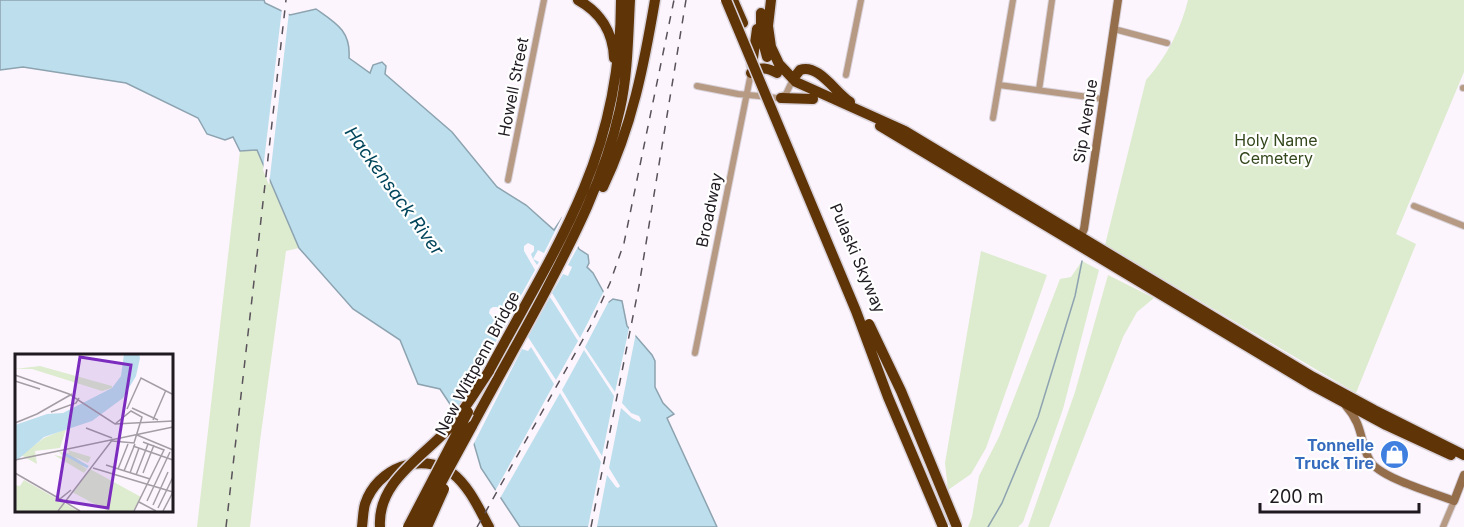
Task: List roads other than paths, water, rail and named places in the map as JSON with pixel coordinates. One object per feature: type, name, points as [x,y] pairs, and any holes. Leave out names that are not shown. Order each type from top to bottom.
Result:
[{"type":"highway","points":[[578,0],[598,15],[609,34],[613,50],[613,88]]},
{"type":"highway","points":[[572,242],[600,193],[626,132],[639,87],[655,0]]},
{"type":"highway","name":"Pulaski Skyway","points":[[726,0],[943,527]]},
{"type":"highway","name":"Pulaski Skyway","points":[[733,0],[862,309],[901,391],[957,527]]},
{"type":"highway","points":[[764,0],[754,43],[751,73],[763,68],[777,73],[813,99],[889,131],[1313,377],[1464,457]]},
{"type":"highway","points":[[771,0],[768,26],[771,47],[791,83],[905,131],[1344,403],[1407,435],[1457,457],[1464,457]]},
{"type":"highway","points":[[578,216],[599,148],[613,88],[627,2]]},
{"type":"highway","points":[[578,216],[605,164],[618,121],[628,60],[627,2]]},
{"type":"highway","points":[[761,13],[762,44],[777,73]]},
{"type":"highway","points":[[791,83],[796,73],[802,69],[815,70],[840,95],[870,115]]},
{"type":"highway","points":[[781,98],[813,99]]},
{"type":"highway","name":"New Wittpenn Bridge","points":[[417,527],[572,242],[578,216]]},
{"type":"highway","name":"New Wittpenn Bridge","points":[[408,527],[489,371],[578,216]]},
{"type":"highway","points":[[380,527],[381,509],[390,488],[449,428],[489,371]]},
{"type":"highway","points":[[427,527],[464,449],[472,426]]},
{"type":"highway","points":[[362,527],[365,505],[374,487],[387,473],[406,464],[425,463],[441,466],[453,474],[463,484],[489,527]]},
{"type":"highway","points":[[370,527],[368,509],[374,487]]},
{"type":"street","name":"Howell Street","points":[[508,180],[544,0]]},
{"type":"street","points":[[846,75],[861,0]]},
{"type":"street","points":[[993,118],[1013,0]]},
{"type":"street","points":[[1039,90],[1052,0]]},
{"type":"street","name":"Sip Avenue","points":[[1078,240],[1084,229],[1118,0]]},
{"type":"street","points":[[1114,29],[1167,43]]},
{"type":"street","name":"Broadway","points":[[695,353],[751,73]]},
{"type":"street","points":[[697,86],[781,98],[786,94],[791,83]]},
{"type":"street","points":[[999,85],[1103,99]]},
{"type":"street","points":[[1414,206],[1464,226]]},
{"type":"street","points":[[1344,403],[1358,421],[1370,459],[1379,470],[1454,501]]},
{"type":"street","points":[[1443,527],[1464,475]]},
{"type":"water","name":"Hackensack River","points":[[0,0],[264,0],[265,3],[290,15],[316,9],[330,19],[345,34],[348,41],[349,58],[370,73],[373,65],[382,62],[386,66],[385,74],[452,132],[497,187],[526,205],[554,230],[562,218],[579,249],[588,255],[587,267],[593,273],[609,302],[613,299],[622,301],[627,326],[652,355],[655,361],[655,387],[663,403],[674,414],[667,418],[717,527],[520,527],[481,468],[472,437],[440,389],[418,384],[400,340],[353,309],[299,248],[257,150],[240,151],[233,137],[225,140],[207,134],[198,118],[126,83],[23,67],[0,70]]},
{"type":"waterway","points":[[988,527],[1002,503],[1038,417],[1075,296],[1082,261]]},
{"type":"railway","points":[[226,527],[286,0]]},
{"type":"railway","points":[[477,527],[590,327],[610,283],[624,243],[674,0]]},
{"type":"railway","points":[[591,527],[639,286],[686,0]]},
{"type":"place","name":"Tonnelle Truck Tire","points":[[1395,454]]},
{"type":"park label","name":"Holy Name Cemetery","points":[[1276,149]]}]
